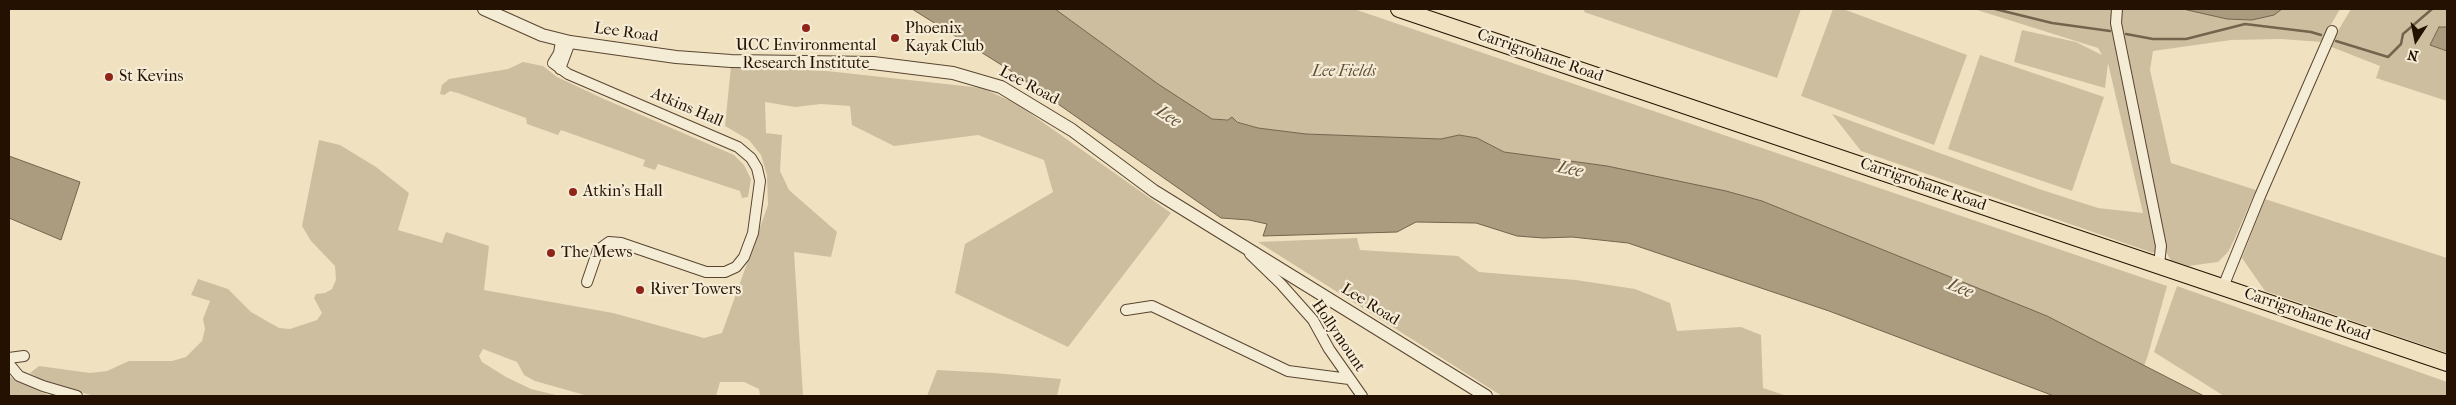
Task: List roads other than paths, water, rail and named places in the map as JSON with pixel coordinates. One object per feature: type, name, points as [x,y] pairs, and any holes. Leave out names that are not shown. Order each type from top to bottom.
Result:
[{"type":"highway","name":"Carrigrohane Road","points":[[1399,9],[2447,363]]},
{"type":"street","name":"Lee Road","points":[[484,9],[535,32],[565,42],[676,57],[732,61],[873,63],[953,74],[1001,87],[1045,112],[1154,191],[1486,396]]},
{"type":"street","points":[[2117,9],[2116,23],[2161,246],[2159,265]]},
{"type":"street","points":[[2223,287],[2260,196],[2332,31]]},
{"type":"street","name":"Atkins Hall","points":[[565,42],[559,53],[557,66],[568,74],[738,147],[751,158],[757,168],[760,181],[757,209],[748,249],[741,262],[731,270],[718,273],[706,272],[621,243],[609,242],[605,243],[598,250],[587,282]]},
{"type":"street","name":"Hollymount","points":[[1247,249],[1312,320],[1349,379],[1362,396]]},
{"type":"street","points":[[1126,310],[1152,306],[1288,371],[1349,379]]},
{"type":"street","points":[[9,358],[24,356]]},
{"type":"street","points":[[9,364],[20,376],[43,386],[77,396]]},
{"type":"water","name":"Lee","points":[[912,9],[1055,9],[1158,84],[1212,119],[1228,120],[1232,117],[1237,122],[1258,128],[1306,134],[1441,139],[1459,135],[1477,138],[1504,152],[1607,166],[1726,191],[1762,201],[2047,316],[2204,396],[2054,396],[1829,311],[1628,243],[1572,237],[1543,238],[1517,236],[1476,223],[1416,222],[1397,232],[1263,236],[1267,224],[1249,220],[1221,218],[1008,69]]},
{"type":"water","points":[[2183,9],[2282,9],[2274,15],[2252,20],[2227,19]]},
{"type":"water","points":[[2439,27],[2447,27],[2447,51],[2430,45]]},
{"type":"water","points":[[9,156],[80,182],[61,240],[9,218]]},
{"type":"waterway","points":[[1995,9],[2052,23],[2110,31]]},
{"type":"waterway","points":[[2336,41],[2388,57],[2401,44],[2403,34],[2432,9]]},
{"type":"waterway","points":[[2126,34],[2153,39],[2186,39],[2245,24],[2311,32],[2321,35]]},
{"type":"place","name":"UCC Environmental Research Institute","points":[[806,28]]},
{"type":"place","name":"Phoenix Kayak Club","points":[[895,38]]},
{"type":"place","name":"St Kevins","points":[[109,77]]},
{"type":"place","name":"Atkin's Hall","points":[[573,192]]},
{"type":"place","name":"The Mews","points":[[551,253]]},
{"type":"place","name":"River Towers","points":[[640,290]]},
{"type":"park label","name":"Lee Fields","points":[[1344,72]]}]
